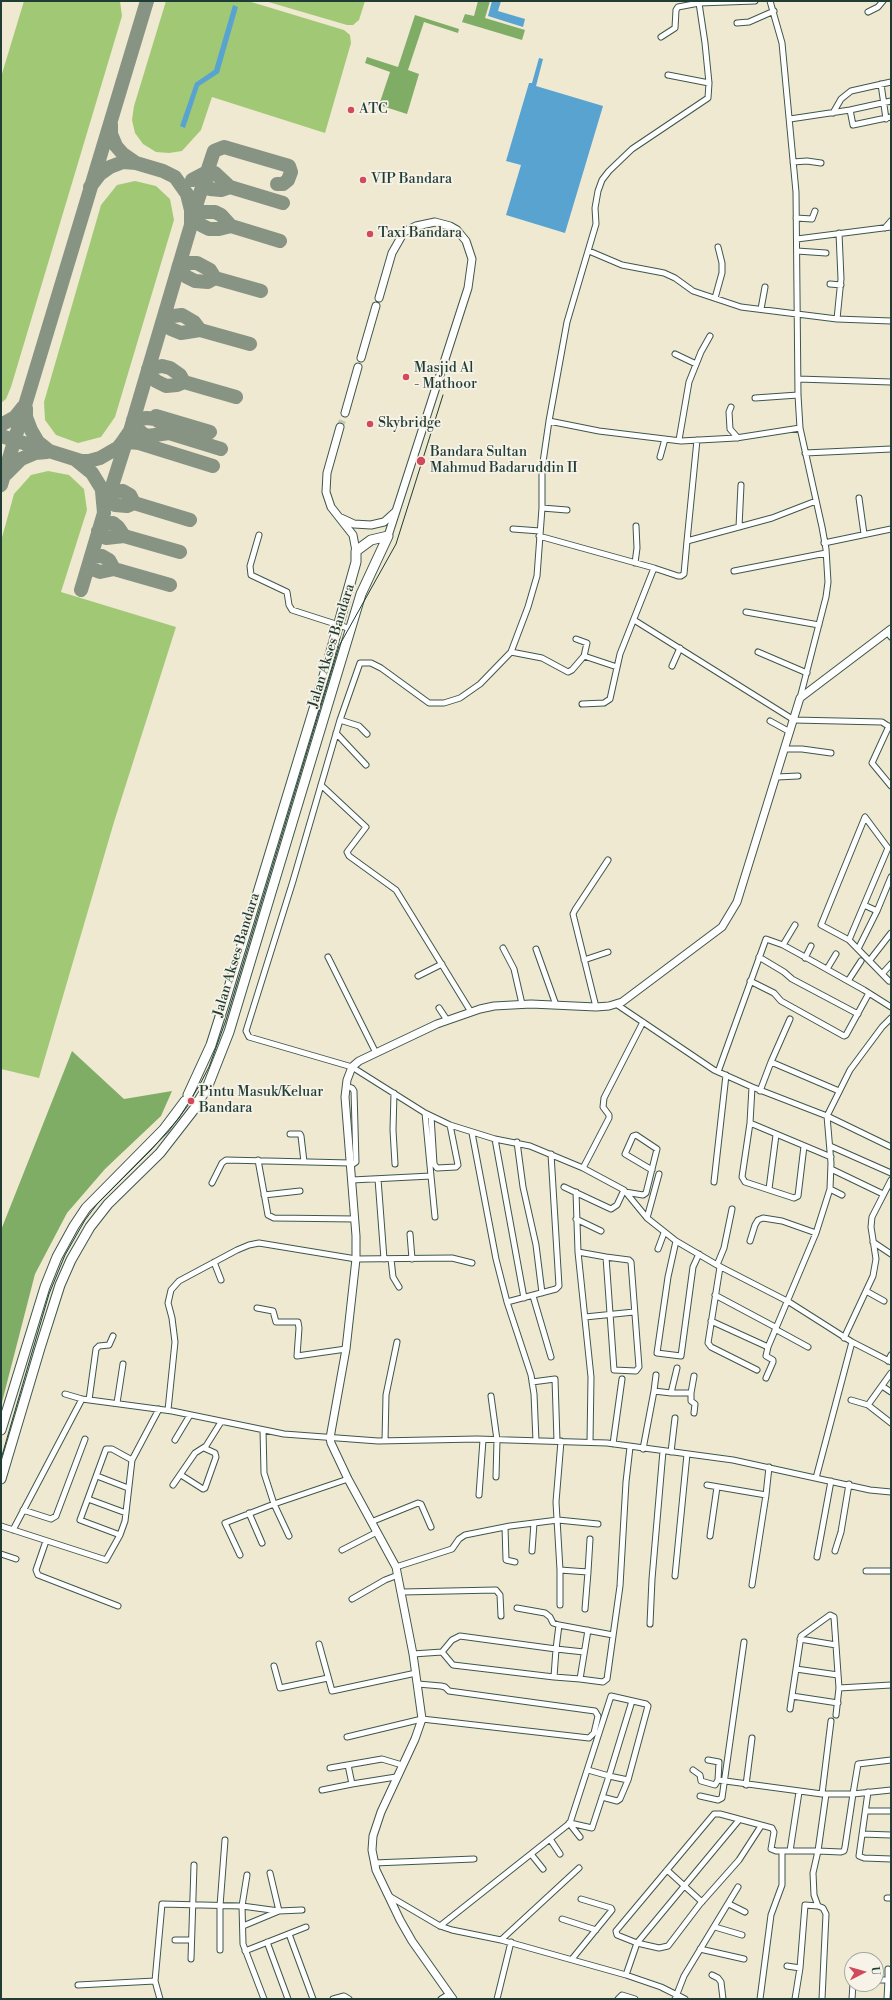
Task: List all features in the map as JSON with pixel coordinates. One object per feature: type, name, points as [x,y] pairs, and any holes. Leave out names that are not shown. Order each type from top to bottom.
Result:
[{"type":"highway","points":[[356,551],[371,540],[388,536]]},
{"type":"highway","name":"Jalan Akses Bandara","points":[[1,1479],[60,1285],[78,1247],[108,1204],[160,1154],[197,1105],[207,1088],[229,1032],[361,594],[388,536]]},
{"type":"highway","name":"Jalan Akses Bandara","points":[[2,1427],[45,1287],[57,1257],[86,1208],[164,1129],[186,1098],[211,1045],[338,626],[356,562],[356,551]]},
{"type":"highway","points":[[2,1427],[17,1428]]},
{"type":"street","points":[[661,37],[675,28],[676,8],[699,3],[755,1]]},
{"type":"street","points":[[441,1999],[451,1996],[412,1941],[376,1870],[374,1863],[372,1843],[375,1830],[396,1777],[415,1739],[422,1719],[413,1654],[396,1567],[333,1450],[330,1438],[346,1350],[356,1259],[355,1219],[345,1097],[346,1086],[352,1067],[359,1061],[447,1020],[471,1012],[494,1006],[522,1004],[596,1007],[622,1002],[722,927],[737,902],[794,720],[819,626],[828,582],[826,553],[800,428],[798,395],[797,239],[794,162],[782,43],[770,1]]},
{"type":"street","points":[[868,12],[878,7],[883,1]]},
{"type":"street","points":[[652,1170],[625,1154],[633,1136],[636,1135],[657,1148],[652,1170],[647,1192],[645,1194],[625,1191],[583,1168],[551,1154],[517,1142],[495,1139],[450,1125],[425,1113],[352,1067],[249,1037],[246,1031],[340,720],[360,662],[371,663],[381,668],[430,703],[444,703],[460,698],[480,684],[511,652],[528,607],[537,576],[542,508],[542,469],[567,322],[596,224],[595,208],[602,180],[609,171],[632,149],[705,101],[708,96],[709,83],[699,3]]},
{"type":"street","points":[[737,22],[749,22],[774,11]]},
{"type":"street","points":[[668,75],[709,83]]},
{"type":"street","points":[[833,113],[841,99],[851,92],[891,82]]},
{"type":"street","points":[[850,110],[853,125],[888,118],[881,84]]},
{"type":"street","points":[[790,119],[850,110],[891,101]]},
{"type":"street","points":[[794,162],[807,161],[821,163]]},
{"type":"street","points":[[796,218],[812,219],[815,211]]},
{"type":"street","points":[[885,228],[891,221]]},
{"type":"street","name":"Jalan Akses Bandara","points":[[379,298],[392,253],[404,232],[416,226],[435,222],[450,226],[457,230],[466,241],[472,259],[468,288],[388,536]]},
{"type":"street","points":[[797,239],[891,227]]},
{"type":"street","points":[[837,319],[841,285],[839,234]]},
{"type":"street","points":[[715,298],[722,273],[722,263],[718,247]]},
{"type":"street","points":[[589,251],[622,265],[664,273],[675,278],[693,291],[741,307],[837,319],[891,321]]},
{"type":"street","points":[[797,251],[826,253]]},
{"type":"street","points":[[830,284],[841,285]]},
{"type":"street","points":[[761,309],[765,287]]},
{"type":"street","points":[[361,358],[376,306]]},
{"type":"street","points":[[679,440],[689,382],[710,336]]},
{"type":"street","points":[[675,354],[696,364]]},
{"type":"street","points":[[344,416],[358,367]]},
{"type":"street","points":[[798,380],[891,382]]},
{"type":"street","points":[[755,398],[798,395]]},
{"type":"street","points":[[731,407],[729,412],[730,428],[738,438]]},
{"type":"street","points":[[550,421],[599,431],[679,440],[738,438],[800,428]]},
{"type":"street","name":"Jalan Akses Bandara","points":[[340,427],[326,473],[325,486],[327,498],[337,516],[353,535],[356,551]]},
{"type":"street","points":[[660,457],[665,439]]},
{"type":"street","points":[[513,529],[540,534],[681,576],[684,574],[697,440]]},
{"type":"street","points":[[805,453],[891,449]]},
{"type":"street","points":[[739,527],[742,485]]},
{"type":"street","points":[[859,498],[864,534]]},
{"type":"street","points":[[687,541],[772,518],[816,501]]},
{"type":"street","points":[[542,508],[567,510]]},
{"type":"street","points":[[337,516],[350,522],[371,525],[384,522],[397,510]]},
{"type":"street","points":[[635,563],[636,526]]},
{"type":"street","points":[[824,543],[891,529]]},
{"type":"street","points":[[259,535],[250,566],[251,575],[287,592],[289,605],[292,610],[351,629]]},
{"type":"street","points":[[734,571],[826,553]]},
{"type":"street","points":[[582,704],[608,702],[617,667],[654,568]]},
{"type":"street","points":[[746,612],[819,626]]},
{"type":"street","points":[[634,620],[794,720],[882,722],[890,727],[872,763],[891,786]]},
{"type":"street","points":[[800,698],[890,633]]},
{"type":"street","points":[[511,652],[542,658],[568,672],[572,670],[584,656],[587,643],[576,639]]},
{"type":"street","points":[[672,666],[680,648]]},
{"type":"street","points":[[758,652],[806,673]]},
{"type":"street","points":[[584,656],[617,667]]},
{"type":"street","points":[[340,720],[360,726],[367,734]]},
{"type":"street","points":[[770,721],[790,732]]},
{"type":"street","points":[[336,733],[366,765]]},
{"type":"street","points":[[785,749],[802,748],[832,753]]},
{"type":"street","points":[[777,777],[798,776]]},
{"type":"street","points":[[321,785],[366,827],[347,852],[349,856],[396,890],[471,1012]]},
{"type":"street","points":[[849,940],[888,848],[865,817],[821,925],[849,940],[890,981]]},
{"type":"street","points":[[596,1007],[573,914],[574,910],[608,860]]},
{"type":"street","points":[[858,949],[877,911],[891,877]]},
{"type":"street","points":[[864,905],[877,911]]},
{"type":"street","points":[[783,945],[795,925]]},
{"type":"street","points":[[870,960],[891,933]]},
{"type":"street","points":[[718,1072],[758,957],[766,939],[783,945],[827,969],[869,993],[891,1008]]},
{"type":"street","points":[[805,958],[811,946]]},
{"type":"street","points":[[503,948],[514,969],[522,1004]]},
{"type":"street","points":[[536,949],[556,1005]]},
{"type":"street","points":[[584,960],[608,952]]},
{"type":"street","points":[[827,969],[836,954]]},
{"type":"street","points":[[328,957],[376,1053]]},
{"type":"street","points":[[758,957],[784,972],[792,979],[858,1014]]},
{"type":"street","points":[[848,981],[861,961]]},
{"type":"street","points":[[418,976],[442,964]]},
{"type":"street","points":[[882,974],[891,964]]},
{"type":"street","points":[[750,981],[774,993],[781,1001],[844,1036],[869,993]]},
{"type":"street","points":[[616,1004],[718,1072],[827,1116],[891,1147]]},
{"type":"street","points":[[439,1008],[447,1020]]},
{"type":"street","points":[[766,1378],[774,1362],[766,1356],[768,1348],[786,1301],[816,1232],[830,1189],[831,1157],[827,1116],[850,1070],[882,1027],[891,1018]]},
{"type":"street","points":[[760,1090],[790,1019]]},
{"type":"street","points":[[583,1168],[609,1118],[609,1114],[603,1107],[604,1098],[643,1022]]},
{"type":"street","points":[[771,1062],[839,1091]]},
{"type":"street","points":[[714,1182],[726,1075]]},
{"type":"street","points":[[752,1087],[750,1123],[743,1179],[745,1182],[794,1198],[798,1196],[804,1146]]},
{"type":"street","points":[[394,1093],[393,1130],[395,1164]]},
{"type":"street","points":[[425,1113],[435,1217]]},
{"type":"street","points":[[431,1116],[434,1164],[437,1168],[456,1167],[458,1164],[450,1125]]},
{"type":"street","points":[[750,1123],[831,1157]]},
{"type":"street","points":[[472,1133],[496,1259],[507,1302],[532,1382],[536,1441]]},
{"type":"street","points":[[290,1134],[300,1134],[301,1136],[304,1162]]},
{"type":"street","points":[[769,1189],[776,1135]]},
{"type":"street","points":[[495,1139],[524,1298]]},
{"type":"street","points":[[517,1142],[523,1187],[536,1245],[542,1293]]},
{"type":"street","points":[[830,1146],[891,1173]]},
{"type":"street","points":[[507,1302],[556,1289],[559,1283],[551,1154]]},
{"type":"street","points":[[212,1183],[225,1161],[258,1160],[350,1164]]},
{"type":"street","points":[[258,1160],[267,1213],[274,1218],[355,1219]]},
{"type":"street","points":[[831,1169],[884,1194]]},
{"type":"street","points":[[646,1218],[659,1174]]},
{"type":"street","points":[[352,1180],[431,1176]]},
{"type":"street","points":[[378,1179],[384,1259]]},
{"type":"street","points":[[844,1338],[873,1276],[876,1259],[871,1227],[872,1217],[891,1180]]},
{"type":"street","points":[[564,1188],[576,1192],[611,1209],[617,1205],[625,1191]]},
{"type":"street","points":[[830,1189],[842,1195]]},
{"type":"street","points":[[264,1195],[300,1191]]},
{"type":"street","points":[[625,1191],[646,1218],[676,1241],[719,1266],[786,1301],[844,1338],[890,1362],[891,1355]]},
{"type":"street","points":[[576,1192],[578,1252],[591,1377],[590,1442]]},
{"type":"street","points":[[732,1210],[719,1266],[708,1341],[710,1346],[757,1370]]},
{"type":"street","points":[[750,1241],[755,1225],[758,1220],[763,1218],[816,1232]]},
{"type":"street","points":[[576,1219],[601,1231]]},
{"type":"street","points":[[658,1249],[664,1233]]},
{"type":"street","points":[[410,1234],[412,1259]]},
{"type":"street","points":[[676,1241],[668,1277],[657,1353],[681,1356],[694,1267],[699,1254]]},
{"type":"street","points":[[873,1242],[891,1254]]},
{"type":"street","points":[[168,1410],[175,1342],[172,1318],[168,1303],[169,1293],[179,1280],[249,1245],[259,1243],[356,1259],[452,1258],[472,1263]]},
{"type":"street","points":[[578,1252],[629,1260],[631,1262],[639,1367],[636,1371],[614,1370],[606,1257]]},
{"type":"street","points":[[391,1259],[393,1277],[399,1287]]},
{"type":"street","points":[[214,1262],[220,1280]]},
{"type":"street","points":[[866,1291],[884,1301]]},
{"type":"street","points":[[715,1295],[808,1347]]},
{"type":"street","points":[[533,1296],[550,1357]]},
{"type":"street","points":[[257,1308],[273,1310],[276,1322],[298,1322],[297,1356],[346,1350]]},
{"type":"street","points":[[585,1318],[634,1312]]},
{"type":"street","points":[[711,1322],[768,1348]]},
{"type":"street","points":[[89,1400],[96,1349],[99,1346],[109,1345],[113,1336]]},
{"type":"street","points":[[385,1440],[386,1395],[396,1342]]},
{"type":"street","points":[[816,1478],[852,1342]]},
{"type":"street","points":[[117,1403],[123,1364]]},
{"type":"street","points":[[671,1393],[677,1368]]},
{"type":"street","points":[[868,1405],[891,1373]]},
{"type":"street","points":[[643,1448],[656,1375]]},
{"type":"street","points":[[694,1376],[691,1393],[691,1401],[695,1404],[694,1414]]},
{"type":"street","points":[[532,1382],[556,1379],[559,1441],[556,1502],[560,1570],[560,1605]]},
{"type":"street","points":[[614,1444],[622,1379]]},
{"type":"street","points":[[882,1386],[891,1392]]},
{"type":"street","points":[[654,1391],[691,1393]]},
{"type":"street","points":[[65,1394],[82,1399],[168,1410],[284,1434],[330,1438],[385,1440],[559,1441],[614,1444],[769,1466],[870,1490],[891,1492]]},
{"type":"street","points":[[491,1396],[497,1440],[496,1477]]},
{"type":"street","points":[[13,1530],[82,1399]]},
{"type":"street","points":[[851,1400],[868,1405],[891,1423]]},
{"type":"street","points":[[1,1526],[104,1560],[107,1558],[110,1550],[120,1535],[125,1521],[132,1460],[160,1409]]},
{"type":"street","points":[[175,1440],[190,1415]]},
{"type":"street","points":[[671,1452],[675,1418]]},
{"type":"street","points":[[173,1485],[194,1453],[204,1448],[221,1422]]},
{"type":"street","points":[[263,1430],[264,1473],[274,1504],[289,1536]]},
{"type":"street","points":[[23,1510],[51,1519],[56,1516],[86,1439]]},
{"type":"street","points":[[478,1495],[483,1440]]},
{"type":"street","points":[[442,1652],[453,1665],[554,1677],[606,1681],[620,1586],[626,1482],[630,1446]]},
{"type":"street","points":[[120,1535],[80,1520],[108,1448],[132,1460]]},
{"type":"street","points":[[180,1475],[205,1488],[216,1457],[215,1453],[204,1448]]},
{"type":"street","points":[[650,1624],[652,1579],[663,1451]]},
{"type":"street","points":[[675,1576],[687,1454]]},
{"type":"street","points":[[752,1585],[769,1466]]},
{"type":"street","points":[[97,1476],[128,1488]]},
{"type":"street","points":[[240,1555],[225,1524],[249,1513],[348,1479]]},
{"type":"street","points":[[817,1557],[831,1481]]},
{"type":"street","points":[[835,1551],[841,1532],[849,1484]]},
{"type":"street","points":[[707,1485],[766,1495]]},
{"type":"street","points":[[710,1536],[717,1487]]},
{"type":"street","points":[[88,1499],[126,1513]]},
{"type":"street","points":[[372,1522],[418,1503],[421,1504],[431,1527]]},
{"type":"street","points":[[249,1513],[262,1543]]},
{"type":"street","points":[[396,1567],[452,1548],[459,1539],[465,1535],[505,1527],[558,1520],[598,1524]]},
{"type":"street","points":[[532,1551],[534,1523]]},
{"type":"street","points":[[505,1527],[506,1560],[507,1562],[515,1562]]},
{"type":"street","points":[[342,1550],[377,1532]]},
{"type":"street","points":[[585,1609],[590,1539]]},
{"type":"street","points":[[46,1541],[36,1570],[38,1575],[118,1606]]},
{"type":"street","points":[[1,1554],[16,1559]]},
{"type":"street","points":[[560,1570],[588,1572]]},
{"type":"street","points":[[866,1571],[891,1571]]},
{"type":"street","points":[[352,1599],[385,1580],[398,1575]]},
{"type":"street","points":[[402,1592],[496,1590],[500,1596],[501,1616]]},
{"type":"street","points":[[517,1608],[545,1613],[553,1623],[559,1625],[613,1635]]},
{"type":"street","points":[[790,1709],[800,1639],[802,1635],[831,1615],[834,1617],[839,1688],[836,1715]]},
{"type":"street","points":[[554,1677],[559,1625]]},
{"type":"street","points":[[580,1679],[588,1630]]},
{"type":"street","points":[[413,1654],[442,1652],[452,1640],[460,1636],[584,1652]]},
{"type":"street","points":[[800,1639],[836,1644]]},
{"type":"street","points":[[700,1796],[718,1800],[721,1799],[725,1782],[744,1642]]},
{"type":"street","points":[[319,1644],[332,1691],[416,1674]]},
{"type":"street","points":[[274,1666],[281,1691],[328,1678]]},
{"type":"street","points":[[796,1669],[838,1675]]},
{"type":"street","points":[[347,1737],[422,1719],[589,1738],[594,1733],[598,1716],[595,1711],[449,1692],[445,1687],[418,1684]]},
{"type":"street","points":[[839,1688],[891,1685]]},
{"type":"street","points":[[440,1926],[569,1823],[588,1770],[609,1697],[612,1696],[646,1704],[648,1707],[628,1780],[620,1799],[617,1801],[602,1797]]},
{"type":"street","points":[[792,1696],[838,1703]]},
{"type":"street","points":[[569,1823],[592,1828],[610,1776],[632,1701]]},
{"type":"street","points":[[818,1906],[814,1895],[813,1873],[818,1851],[831,1721]]},
{"type":"street","points":[[746,1785],[752,1738]]},
{"type":"street","points":[[330,1768],[382,1759],[402,1765]]},
{"type":"street","points":[[693,1770],[699,1774],[701,1781],[716,1785],[718,1780],[719,1762],[708,1760]]},
{"type":"street","points":[[761,1826],[739,1860],[702,1902],[665,1948],[637,1943],[617,1935],[616,1931],[714,1814],[773,1829],[771,1849],[782,1851],[840,1852],[845,1850],[858,1764],[891,1760]]},
{"type":"street","points":[[348,1764],[352,1784]]},
{"type":"street","points":[[588,1770],[628,1780]]},
{"type":"street","points":[[322,1790],[396,1777]]},
{"type":"street","points":[[718,1780],[746,1785],[824,1794],[853,1794],[891,1790]]},
{"type":"street","points":[[790,1851],[799,1792]]},
{"type":"street","points":[[868,1792],[860,1856],[891,1859]]},
{"type":"street","points":[[866,1811],[891,1811]]},
{"type":"street","points":[[626,1975],[637,1943],[685,1887],[739,1820]]},
{"type":"street","points":[[569,1823],[580,1837]]},
{"type":"street","points":[[862,1834],[891,1835]]},
{"type":"street","points":[[550,1839],[560,1854]]},
{"type":"street","points":[[220,1950],[220,1906],[225,1840]]},
{"type":"street","points":[[760,1999],[771,1915],[782,1886],[782,1851]]},
{"type":"street","points":[[531,1854],[543,1869]]},
{"type":"street","points":[[374,1863],[474,1858]]},
{"type":"street","points":[[191,1959],[194,1865]]},
{"type":"street","points":[[501,1940],[579,1868]]},
{"type":"street","points":[[667,1870],[702,1902]]},
{"type":"street","points":[[270,1873],[279,1912]]},
{"type":"street","points":[[247,1875],[242,1906],[243,1944],[264,1999]]},
{"type":"street","points":[[675,1996],[700,1949],[715,1927],[738,1887]]},
{"type":"street","points":[[389,1896],[440,1926],[456,1931],[511,1942],[626,1975],[685,1999]]},
{"type":"street","points":[[572,1959],[611,1912],[611,1908],[580,1899]]},
{"type":"street","points":[[160,1999],[155,1980],[162,1904],[242,1906],[279,1912],[302,1910]]},
{"type":"street","points":[[728,1904],[745,1912]]},
{"type":"street","points":[[795,1999],[800,1968],[805,1905],[823,1908],[826,1914],[822,1999]]},
{"type":"street","points":[[243,1926],[279,1912]]},
{"type":"street","points":[[562,1919],[596,1930]]},
{"type":"street","points":[[245,1951],[306,1927]]},
{"type":"street","points":[[715,1927],[742,1934]]},
{"type":"street","points":[[289,1934],[313,1999]]},
{"type":"street","points":[[175,1940],[191,1940]]},
{"type":"street","points":[[267,1942],[288,1999]]},
{"type":"street","points":[[496,1999],[511,1942]]},
{"type":"street","points":[[700,1949],[744,1959]]},
{"type":"street","points":[[787,1966],[800,1968]]},
{"type":"street","points":[[887,1999],[889,1980],[888,1969]]},
{"type":"street","points":[[712,1975],[722,1982],[723,1999]]},
{"type":"street","points":[[78,1986],[155,1980]]},
{"type":"street","points":[[618,1999],[622,1995],[635,1999]]},
{"type":"street","points":[[333,1999],[344,1996],[349,1999]]},
{"type":"green space","points":[[24,1],[120,1],[122,16],[11,387],[6,399],[1,403],[1,77]]},
{"type":"green space","points":[[166,1],[248,1],[344,30],[350,35],[351,43],[325,133],[212,97],[201,130],[182,151],[169,153],[156,152],[143,144],[135,133],[132,120],[134,106]]},
{"type":"green space","points":[[265,1],[365,1],[359,20],[353,25],[347,25]]},
{"type":"green space","points":[[478,1],[490,1],[485,18],[525,30],[522,40],[462,22],[465,14],[474,16]]},
{"type":"green space","points":[[415,15],[459,29],[458,33],[424,22],[408,70],[419,74],[407,114],[379,105],[390,72],[365,63],[367,57],[398,67]]},
{"type":"green space","points":[[135,181],[156,186],[170,199],[174,220],[115,417],[101,437],[78,443],[56,435],[45,420],[44,402],[101,205],[117,185]]},
{"type":"green space","points":[[48,471],[69,475],[84,489],[87,510],[61,592],[176,627],[114,822],[39,1078],[1,1069],[1,541],[14,494],[31,475]]},
{"type":"green space","points":[[72,1051],[124,1099],[172,1091],[161,1116],[105,1169],[67,1213],[35,1274],[1,1406],[1,1230]]},
{"type":"water","points":[[492,1],[501,1],[498,11],[525,19],[523,27],[488,16]]},
{"type":"water","points":[[233,5],[238,7],[219,73],[199,86],[185,128],[180,126],[195,83],[214,70]]},
{"type":"water","points":[[539,58],[543,59],[536,86],[603,106],[565,233],[506,215],[521,165],[506,161],[529,83],[532,83]]},
{"type":"taxiway","points":[[1,485],[147,1]]},
{"type":"taxiway","points":[[111,124],[111,134],[116,146],[123,154],[136,163]]},
{"type":"taxiway","points":[[192,180],[207,172],[214,151],[224,147],[289,166],[291,172],[288,180],[283,184],[277,184]]},
{"type":"taxiway","points":[[1,436],[81,461],[89,461],[100,458],[119,447],[130,431],[191,225],[191,210],[187,194],[175,177],[163,171],[136,163],[123,162],[110,167],[100,174],[90,187]]},
{"type":"taxiway","points":[[193,215],[207,172]]},
{"type":"taxiway","points":[[199,179],[215,173],[230,187],[283,203]]},
{"type":"taxiway","points":[[201,178],[210,189],[221,190],[230,187]]},
{"type":"taxiway","points":[[231,226],[221,215],[215,212],[193,214],[201,225],[209,229],[219,229],[231,226],[280,241]]},
{"type":"taxiway","points":[[179,265],[197,263],[210,270],[215,278],[261,291]]},
{"type":"taxiway","points":[[178,268],[187,277],[195,281],[208,282],[215,278]]},
{"type":"taxiway","points":[[164,317],[182,315],[194,322],[200,330],[250,344]]},
{"type":"taxiway","points":[[163,320],[171,329],[181,333],[200,330]]},
{"type":"taxiway","points":[[148,369],[162,366],[170,368],[180,375],[184,382],[236,397]]},
{"type":"taxiway","points":[[147,373],[156,381],[166,386],[177,385],[184,382]]},
{"type":"taxiway","points":[[1,425],[15,417],[23,407]]},
{"type":"taxiway","points":[[26,408],[26,417],[31,430],[38,442],[48,450]]},
{"type":"taxiway","points":[[156,416],[210,432]]},
{"type":"taxiway","points":[[133,420],[147,418],[155,419],[163,424],[169,433],[221,449]]},
{"type":"taxiway","points":[[132,424],[143,434],[148,436],[169,433]]},
{"type":"taxiway","points":[[106,505],[127,439]]},
{"type":"taxiway","points":[[120,445],[129,442],[139,443],[213,466]]},
{"type":"taxiway","points":[[6,474],[21,459],[35,453],[47,452]]},
{"type":"taxiway","points":[[76,460],[92,473],[108,499],[115,505],[127,506],[134,503],[190,520]]},
{"type":"taxiway","points":[[81,590],[104,513],[102,491]]},
{"type":"taxiway","points":[[110,492],[123,491],[130,495],[134,503]]},
{"type":"taxiway","points":[[101,524],[113,523],[118,527],[124,536],[180,552]]},
{"type":"taxiway","points":[[98,531],[106,538],[124,536]]},
{"type":"taxiway","points":[[91,557],[102,556],[109,560],[114,569],[170,585]]},
{"type":"taxiway","points":[[89,564],[92,569],[100,572],[114,569]]},
{"type":"tunnel","points":[[340,427],[343,419]]},
{"type":"tram line","points":[[1,1459],[49,1294],[65,1255],[85,1220],[97,1204],[151,1150],[179,1118],[209,1067],[226,1020],[339,646],[396,544],[443,395]]},
{"type":"place","name":"ATC","points":[[351,110]]},
{"type":"place","name":"VIP Bandara","points":[[363,180]]},
{"type":"place","name":"Taxi Bandara","points":[[370,234]]},
{"type":"place","name":"Masjid Al - Mathoor","points":[[406,377]]},
{"type":"place","name":"Skybridge","points":[[370,424]]},
{"type":"place","name":"Bandara Sultan Mahmud Badaruddin II","points":[[421,461]]},
{"type":"place","name":"Pintu Masuk/Keluar Bandara","points":[[191,1101]]}]
